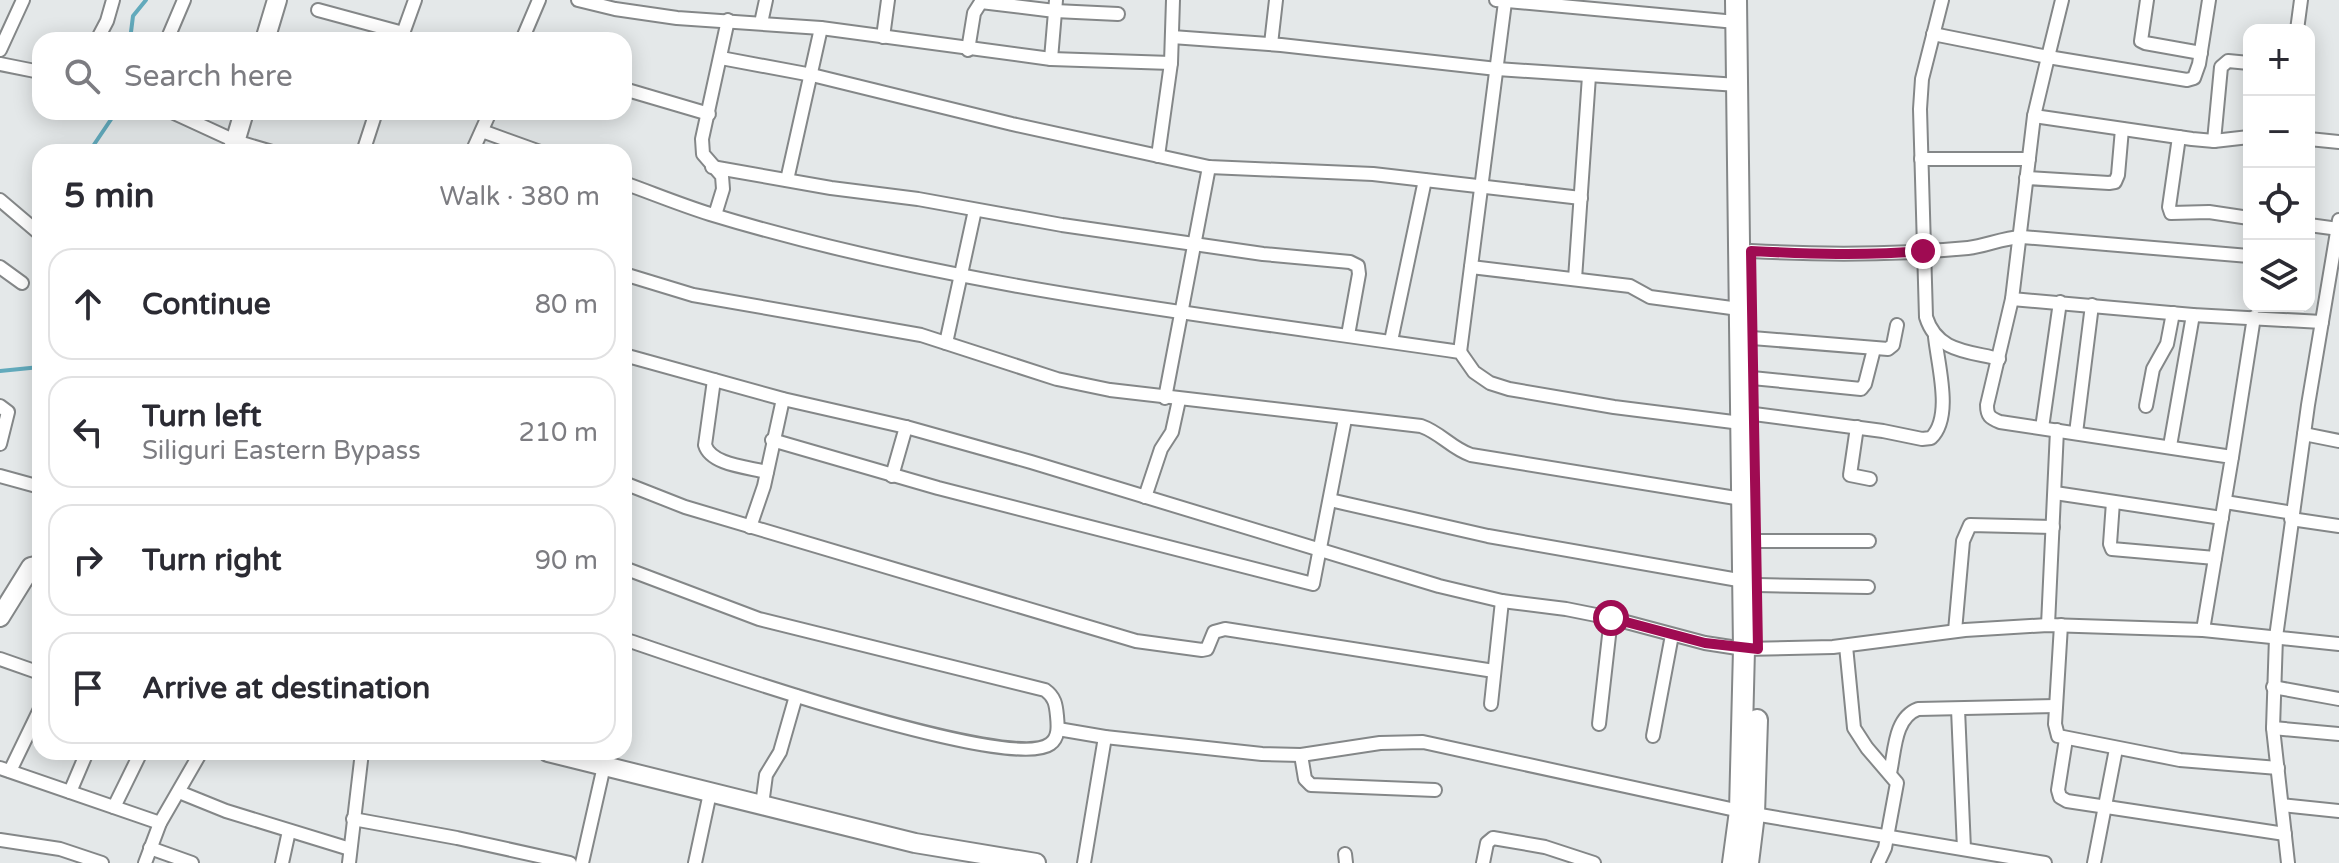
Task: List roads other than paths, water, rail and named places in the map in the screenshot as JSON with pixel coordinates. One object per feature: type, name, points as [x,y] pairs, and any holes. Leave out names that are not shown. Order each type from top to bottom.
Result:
[{"type":"main road","points":[[1736,0],[1739,309],[1756,541],[1750,583]]},
{"type":"main road","points":[[1748,0],[1752,378],[1742,499],[1750,583],[1748,863]]},
{"type":"main road","points":[[1733,863],[1747,812]]},
{"type":"street","points":[[0,50],[23,0]]},
{"type":"street","points":[[101,32],[113,0]]},
{"type":"street","points":[[170,32],[184,0]]},
{"type":"street","points":[[267,32],[277,0]]},
{"type":"street","points":[[404,32],[415,0]]},
{"type":"street","points":[[525,32],[539,0]]},
{"type":"street","points":[[578,0],[677,18],[821,28],[1051,59],[1171,63]]},
{"type":"street","points":[[761,23],[766,0]]},
{"type":"street","points":[[883,37],[888,0]]},
{"type":"street","points":[[1158,156],[1171,63],[1173,0]]},
{"type":"street","points":[[1271,44],[1276,0]]},
{"type":"street","points":[[1736,22],[1597,5],[1501,1],[1497,69],[1460,352],[1474,372],[1490,383],[1509,389],[1614,407],[1857,427],[1931,438],[1942,423],[1943,407],[1935,337],[1926,317],[1922,79],[1942,0]]},
{"type":"street","points":[[2062,0],[2034,116],[2022,237],[1987,413],[2000,422],[2232,457]]},
{"type":"street","points":[[2147,0],[2141,41],[2201,53]]},
{"type":"street","points":[[1933,34],[2187,80],[2197,73],[2209,0]]},
{"type":"street","points":[[2298,24],[2301,0]]},
{"type":"street","points":[[968,50],[974,13],[981,2],[1056,6],[1118,14]]},
{"type":"street","points":[[1051,59],[1056,6]]},
{"type":"street","points":[[318,10],[386,32]]},
{"type":"street","points":[[715,215],[723,189],[722,176],[703,154],[702,139],[728,20]]},
{"type":"street","points":[[787,180],[821,28]]},
{"type":"street","points":[[1172,37],[1271,44],[1497,69],[1738,85]]},
{"type":"street","points":[[721,58],[812,75],[1012,124],[1209,167],[1373,174],[1581,198]]},
{"type":"street","points":[[2214,141],[2221,67],[2228,61],[2243,62]]},
{"type":"street","points":[[0,64],[32,70]]},
{"type":"street","points":[[1575,279],[1589,76]]},
{"type":"street","points":[[632,91],[709,114]]},
{"type":"street","points":[[2034,116],[2214,141],[2243,138]]},
{"type":"street","points":[[186,120],[229,144]]},
{"type":"street","points":[[234,144],[241,120]]},
{"type":"street","points":[[366,144],[373,120]]},
{"type":"street","points":[[476,144],[487,120]]},
{"type":"street","points":[[2026,178],[2115,182],[2122,129]]},
{"type":"street","points":[[482,131],[518,144]]},
{"type":"street","points":[[2179,137],[2169,207],[2171,213],[2209,212],[2243,217]]},
{"type":"street","points":[[2315,140],[2339,142]]},
{"type":"street","points":[[1921,159],[2029,159]]},
{"type":"street","points":[[712,167],[1194,244],[1350,262],[1358,266],[1359,274],[1348,335]]},
{"type":"street","points":[[1165,398],[1209,167]]},
{"type":"street","points":[[1391,341],[1425,180]]},
{"type":"street","points":[[632,186],[715,215],[842,250],[960,275],[1460,352]]},
{"type":"street","points":[[0,200],[32,227]]},
{"type":"street","points":[[946,343],[975,210]]},
{"type":"street","points":[[2288,863],[2273,728],[2276,637],[2304,434],[2339,226],[2315,225]]},
{"type":"street","points":[[1751,251],[1879,255],[1972,248],[2002,238],[2022,237],[2243,255]]},
{"type":"street","points":[[0,267],[22,283]]},
{"type":"street","points":[[1471,267],[1630,286],[1650,297],[1739,309]]},
{"type":"street","points":[[632,276],[693,295],[874,326],[946,343],[1057,379],[1179,400],[1421,426],[1436,431],[1456,450],[1471,455],[1742,499]]},
{"type":"street","points":[[2012,299],[2193,315],[2322,322]]},
{"type":"street","points":[[2042,428],[2060,302]]},
{"type":"street","points":[[2076,433],[2092,305]]},
{"type":"street","points":[[2146,406],[2153,369],[2167,344],[2173,313]]},
{"type":"street","points":[[2170,446],[2193,315]]},
{"type":"street","points":[[2203,630],[2254,317]]},
{"type":"street","points":[[1752,338],[1888,349],[1893,345],[1897,325]]},
{"type":"street","points":[[1935,337],[1948,346],[1999,359]]},
{"type":"street","points":[[1752,378],[1861,389],[1874,349]]},
{"type":"street","points":[[632,357],[783,399],[906,427],[1439,586],[1502,601],[1611,618],[1672,635],[1751,649],[1846,646],[1955,631],[2054,625],[2203,630],[2339,644]]},
{"type":"street","points":[[714,380],[705,445],[707,452],[715,458],[767,472]]},
{"type":"street","points":[[750,527],[767,472],[783,399]]},
{"type":"street","points":[[1145,497],[1161,449],[1172,432],[1179,400]]},
{"type":"street","points":[[0,406],[8,412],[8,418],[0,444]]},
{"type":"street","points":[[772,440],[892,476],[1313,584],[1345,419]]},
{"type":"street","points":[[892,476],[906,427]]},
{"type":"street","points":[[1857,427],[1850,475],[1870,479]]},
{"type":"street","points":[[2057,430],[2053,527],[2055,732],[2066,739],[2116,749],[2226,766],[2278,768]]},
{"type":"street","points":[[2304,434],[2339,441]]},
{"type":"street","points":[[0,476],[32,485]]},
{"type":"street","points":[[632,486],[750,527],[1136,641],[1202,650],[1207,649],[1214,632],[1225,629],[1494,671]]},
{"type":"street","points":[[2055,493],[2222,518]]},
{"type":"street","points":[[1330,500],[1488,536],[1750,583],[1868,587]]},
{"type":"street","points":[[2113,502],[2112,549],[2215,558]]},
{"type":"street","points":[[2225,502],[2339,526]]},
{"type":"street","points":[[1955,631],[1963,541],[1970,525],[2053,527]]},
{"type":"street","points":[[1756,541],[1869,541]]},
{"type":"street","points":[[0,617],[32,567]]},
{"type":"street","points":[[632,571],[759,619],[1045,690],[1055,703],[1058,729],[1053,742],[1038,748],[970,743],[796,696],[632,642]]},
{"type":"street","points":[[1491,704],[1502,601]]},
{"type":"street","points":[[1599,724],[1611,618]]},
{"type":"street","points":[[1653,736],[1672,635]]},
{"type":"street","points":[[1846,646],[1854,728],[1897,783],[1887,836],[1878,863]]},
{"type":"street","points":[[0,659],[32,670]]},
{"type":"street","points":[[2273,687],[2339,699]]},
{"type":"street","points":[[762,805],[766,775],[780,752],[796,696]]},
{"type":"street","points":[[1890,773],[1904,718],[1918,709],[2056,706]]},
{"type":"street","points":[[1958,709],[1964,849]]},
{"type":"street","points":[[32,723],[5,770],[160,823]]},
{"type":"street","points":[[2273,728],[2339,734]]},
{"type":"street","points":[[1058,729],[1262,754],[1301,755],[1380,743],[1423,742],[1747,812],[2045,863]]},
{"type":"street","points":[[1084,863],[1105,737]]},
{"type":"street","points":[[2066,739],[2058,790],[2060,797],[2067,801],[2285,834]]},
{"type":"street","points":[[2094,863],[2116,749]]},
{"type":"street","points":[[1301,755],[1305,779],[1311,785],[1435,790]]},
{"type":"street","points":[[70,792],[84,760]]},
{"type":"street","points":[[114,807],[137,760]]},
{"type":"street","points":[[145,863],[160,823],[197,760]]},
{"type":"street","points":[[349,863],[361,760]]},
{"type":"street","points":[[582,863],[593,760],[710,793],[915,843],[1036,863]]},
{"type":"street","points":[[179,792],[226,811],[350,849]]},
{"type":"street","points":[[695,863],[710,793]]},
{"type":"street","points":[[2282,805],[2339,811]]},
{"type":"street","points":[[353,819],[570,863]]},
{"type":"street","points":[[282,863],[289,831]]},
{"type":"street","points":[[1483,863],[1487,843],[1493,838],[1545,847],[1594,863]]},
{"type":"street","points":[[0,840],[60,849],[102,863]]},
{"type":"street","points":[[150,848],[192,863]]},
{"type":"waterway","points":[[131,32],[133,16],[146,0]]},
{"type":"waterway","points":[[94,144],[111,120]]},
{"type":"waterway","points":[[0,371],[32,368]]}]
